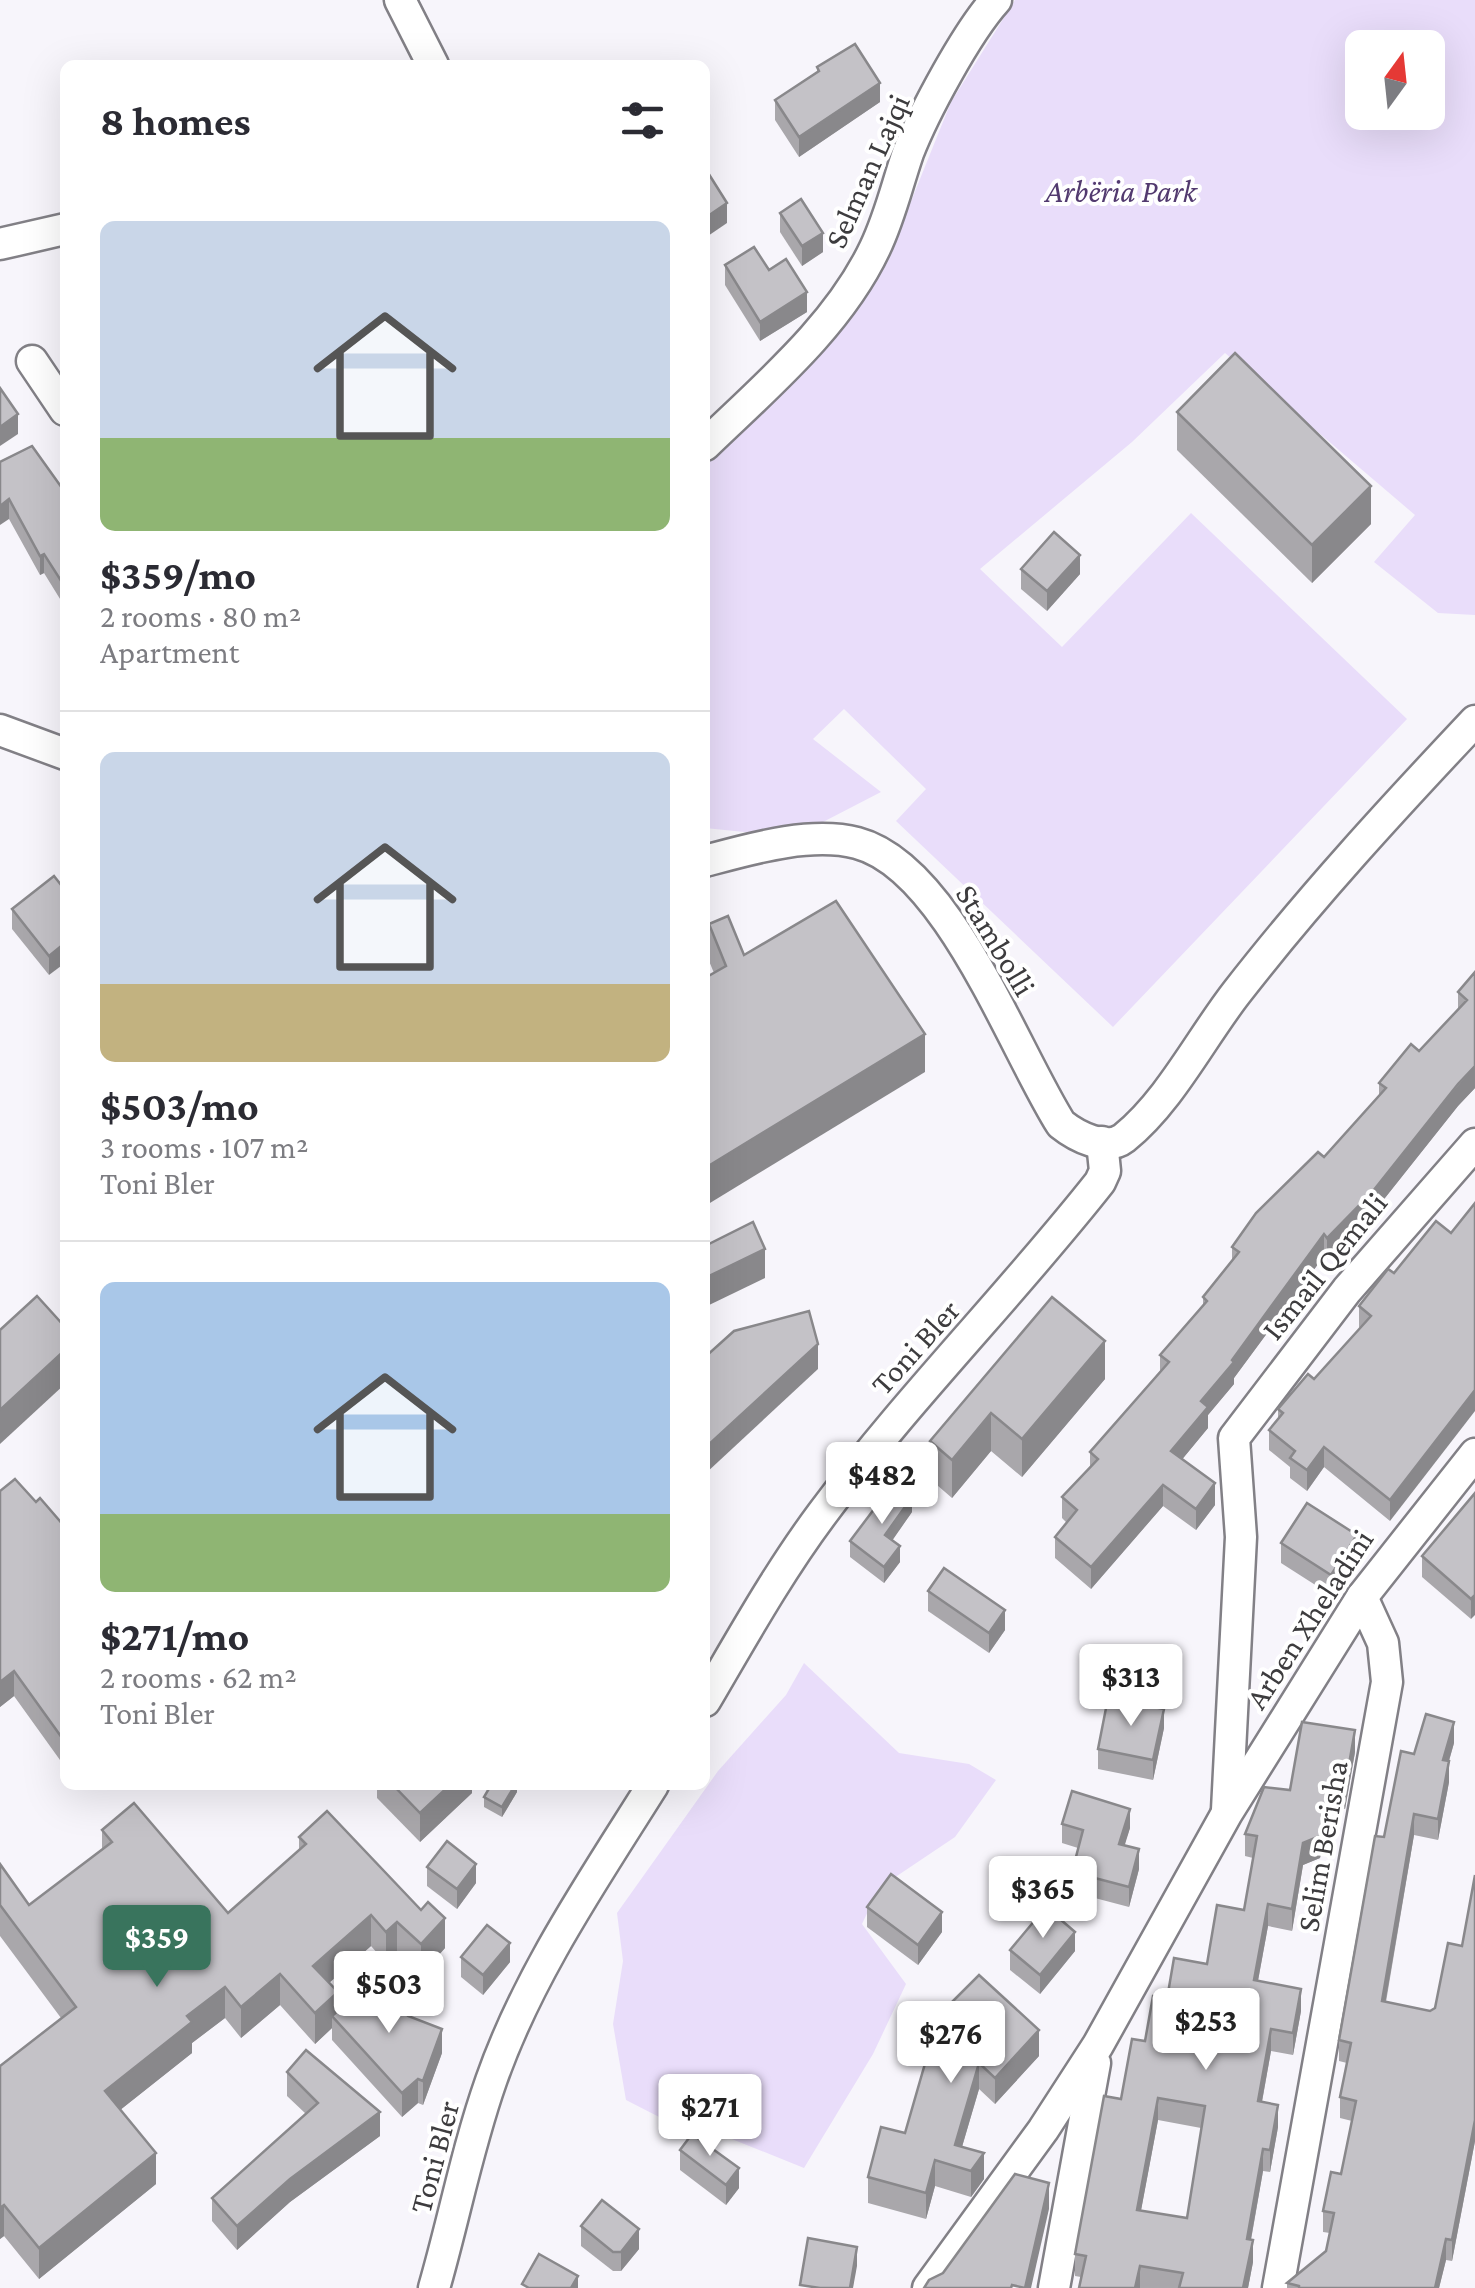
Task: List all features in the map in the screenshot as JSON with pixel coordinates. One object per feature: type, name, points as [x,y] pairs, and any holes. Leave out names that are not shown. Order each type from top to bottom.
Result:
[{"type":"street","points":[[400,0],[430,60]]},
{"type":"street","name":"Selman Lajqi","points":[[710,440],[814,337],[856,281],[874,249],[923,123],[984,14],[996,0]]},
{"type":"street","points":[[0,244],[60,230]]},
{"type":"street","points":[[32,361],[60,403]]},
{"type":"street","name":"Toni Bler","points":[[710,1693],[824,1510],[891,1426],[1022,1282],[1100,1182],[1112,1141],[1283,935],[1475,721]]},
{"type":"street","points":[[0,730],[60,752]]},
{"type":"street","name":"Stambolli","points":[[710,860],[799,842],[855,842],[878,851],[916,880],[952,925],[1061,1124],[1082,1138],[1112,1141]]},
{"type":"street","name":"Ismail Qemali","points":[[1227,1813],[1241,1537],[1234,1438],[1346,1290],[1475,1144]]},
{"type":"street","name":"Arben Xheladini","points":[[928,2288],[1043,2130],[1098,2046],[1227,1813],[1362,1597],[1475,1454]]},
{"type":"street","name":"Selim Berisha","points":[[1278,2288],[1388,1682],[1382,1643],[1362,1597]]},
{"type":"street","name":"Toni Bler","points":[[434,2288],[470,2147],[516,2022],[582,1898],[651,1790]]},
{"type":"street","points":[[1054,2288],[1098,2046]]},
{"type":"green space","name":"Arbëria Park","points":[[1015,0],[1475,0],[1475,615],[1438,613],[1374,562],[1415,515],[1225,353],[1132,442],[980,569],[1062,647],[1191,513],[1407,719],[1113,1027],[896,821],[926,789],[844,709],[813,739],[881,792],[794,837],[710,829],[710,455],[832,336],[895,241],[951,102]]},
{"type":"green space","points":[[804,1663],[899,1753],[969,1764],[996,1780],[955,1837],[879,1888],[862,1924],[906,1984],[873,2054],[804,2168],[707,2129],[665,2120],[626,2100],[613,2024],[623,1961],[617,1913],[704,1790],[710,1790],[710,1782],[718,1771],[786,1695]]},
{"type":"building","points":[[855,44],[880,83],[799,137],[775,100]]},
{"type":"building","points":[[710,176],[727,203],[710,215]]},
{"type":"building","points":[[801,199],[823,233],[802,246],[780,213]]},
{"type":"building","points":[[754,247],[769,270],[786,259],[807,292],[760,322],[725,265]]},
{"type":"building","points":[[1235,353],[1371,486],[1312,545],[1177,412]]},
{"type":"building","points":[[0,388],[18,414],[0,427]]},
{"type":"building","points":[[32,446],[60,485],[60,579],[44,554],[40,556],[9,499],[0,506],[0,462]]},
{"type":"building","points":[[1054,532],[1080,555],[1047,591],[1021,569]]},
{"type":"building","points":[[54,876],[60,884],[60,947],[49,956],[12,909]]},
{"type":"building","points":[[836,901],[925,1034],[710,1165],[710,975],[726,966],[710,924],[728,916],[744,955]]},
{"type":"building","points":[[1475,972],[1475,1066],[1373,1191],[1327,1238],[1324,1234],[1234,1362],[1201,1401],[1208,1407],[1171,1451],[1215,1483],[1196,1509],[1163,1485],[1091,1567],[1055,1537],[1077,1510],[1062,1497],[1098,1459],[1090,1452],[1169,1362],[1160,1355],[1207,1301],[1203,1297],[1239,1252],[1232,1247],[1256,1213],[1318,1152],[1324,1157],[1386,1088],[1379,1083],[1411,1044],[1419,1051],[1467,1000],[1458,992]]},
{"type":"building","points":[[1475,1203],[1475,1390],[1390,1500],[1324,1447],[1307,1470],[1290,1458],[1295,1451],[1269,1430],[1283,1413],[1278,1409],[1308,1374],[1314,1379],[1371,1316],[1359,1306],[1388,1269],[1394,1273],[1436,1221],[1451,1233]]},
{"type":"building","points":[[753,1222],[765,1249],[710,1276],[710,1244]]},
{"type":"building","points":[[37,1296],[60,1321],[60,1355],[0,1410],[0,1330]]},
{"type":"building","points":[[1052,1297],[1105,1341],[1022,1439],[991,1413],[952,1460],[930,1441]]},
{"type":"building","points":[[809,1311],[818,1344],[710,1443],[710,1353],[734,1331]]},
{"type":"building","points":[[15,1479],[36,1502],[40,1498],[60,1521],[60,1735],[14,1671],[0,1682],[0,1491]]},
{"type":"building","points":[[893,1484],[912,1497],[885,1535],[900,1546],[884,1567],[850,1541]]},
{"type":"building","points":[[1475,1493],[1475,1595],[1471,1599],[1422,1556]]},
{"type":"building","points":[[1307,1503],[1357,1535],[1331,1575],[1281,1543]]},
{"type":"building","points":[[944,1568],[1005,1610],[989,1633],[928,1591]]},
{"type":"building","points":[[1108,1698],[1164,1709],[1153,1760],[1098,1749]]},
{"type":"building","points":[[1426,1714],[1454,1722],[1443,1760],[1449,1761],[1438,1819],[1414,1814],[1382,2001],[1430,2011],[1435,2008],[1448,1943],[1462,1946],[1475,1875],[1475,2120],[1452,2240],[1446,2239],[1435,2288],[1299,2288],[1287,2283],[1326,2251],[1334,2213],[1323,2211],[1331,2172],[1341,2174],[1356,2101],[1340,2097],[1351,2043],[1339,2040],[1375,1836],[1384,1837],[1401,1751],[1414,1754]]},
{"type":"building","points":[[1302,1722],[1355,1730],[1345,1787],[1331,1784],[1320,1836],[1303,1843],[1292,1909],[1268,1904],[1254,1980],[1301,1989],[1293,2033],[1271,2029],[1258,2101],[1278,2105],[1270,2150],[1263,2149],[1247,2239],[1253,2240],[1243,2288],[1179,2288],[1183,2273],[1140,2266],[1135,2288],[1079,2288],[1086,2256],[1075,2254],[1104,2096],[1121,2099],[1132,2039],[1145,2041],[1153,1996],[1167,1999],[1174,1958],[1207,1964],[1217,1905],[1244,1910],[1257,1836],[1245,1834],[1264,1787],[1290,1790]],"holes":[[[1158,2098],[1205,2106],[1187,2218],[1137,2210]]]},
{"type":"building","points":[[398,1790],[445,1790],[420,1813]]},
{"type":"building","points":[[488,1790],[512,1790],[502,1807],[484,1797]]},
{"type":"building","points":[[1072,1791],[1130,1809],[1119,1844],[1139,1849],[1129,1887],[1072,1872],[1083,1830],[1062,1824]]},
{"type":"building","points":[[134,1803],[228,1913],[306,1844],[299,1837],[327,1811],[421,1910],[428,1902],[445,1918],[421,1944],[397,1922],[386,1932],[371,1915],[313,1966],[338,1992],[315,2013],[280,1974],[241,2007],[225,1987],[187,2016],[192,2022],[105,2091],[156,2153],[39,2248],[4,2205],[0,2208],[0,2066],[76,2007],[0,1905],[0,1864],[29,1905],[112,1842],[102,1830]]},
{"type":"building","points":[[447,1841],[476,1864],[457,1889],[427,1867]]},
{"type":"building","points":[[891,1874],[942,1912],[918,1945],[867,1907]]},
{"type":"building","points":[[1046,1907],[1075,1932],[1040,1975],[1010,1950]]},
{"type":"building","points":[[487,1925],[510,1943],[483,1975],[461,1957]]},
{"type":"building","points":[[979,1975],[1039,2030],[995,2078],[979,2063],[955,2145],[984,2153],[971,2171],[935,2160],[926,2193],[868,2177],[881,2127],[905,2133],[939,2015]]},
{"type":"building","points":[[373,1980],[408,2016],[442,2029],[423,2081],[418,2079],[402,2093],[332,2016]]},
{"type":"building","points":[[306,2050],[380,2112],[290,2179],[237,2226],[212,2198],[318,2103],[287,2072]]},
{"type":"building","points":[[692,2134],[739,2168],[726,2185],[680,2150]]},
{"type":"building","points":[[1015,2174],[1049,2183],[1025,2288],[924,2288],[929,2280],[943,2273]]},
{"type":"building","points":[[602,2200],[639,2229],[621,2252],[613,2252],[581,2226]]},
{"type":"building","points":[[808,2238],[857,2247],[850,2288],[800,2285]]},
{"type":"building","points":[[539,2254],[578,2276],[571,2288],[529,2288],[522,2284]]}]
